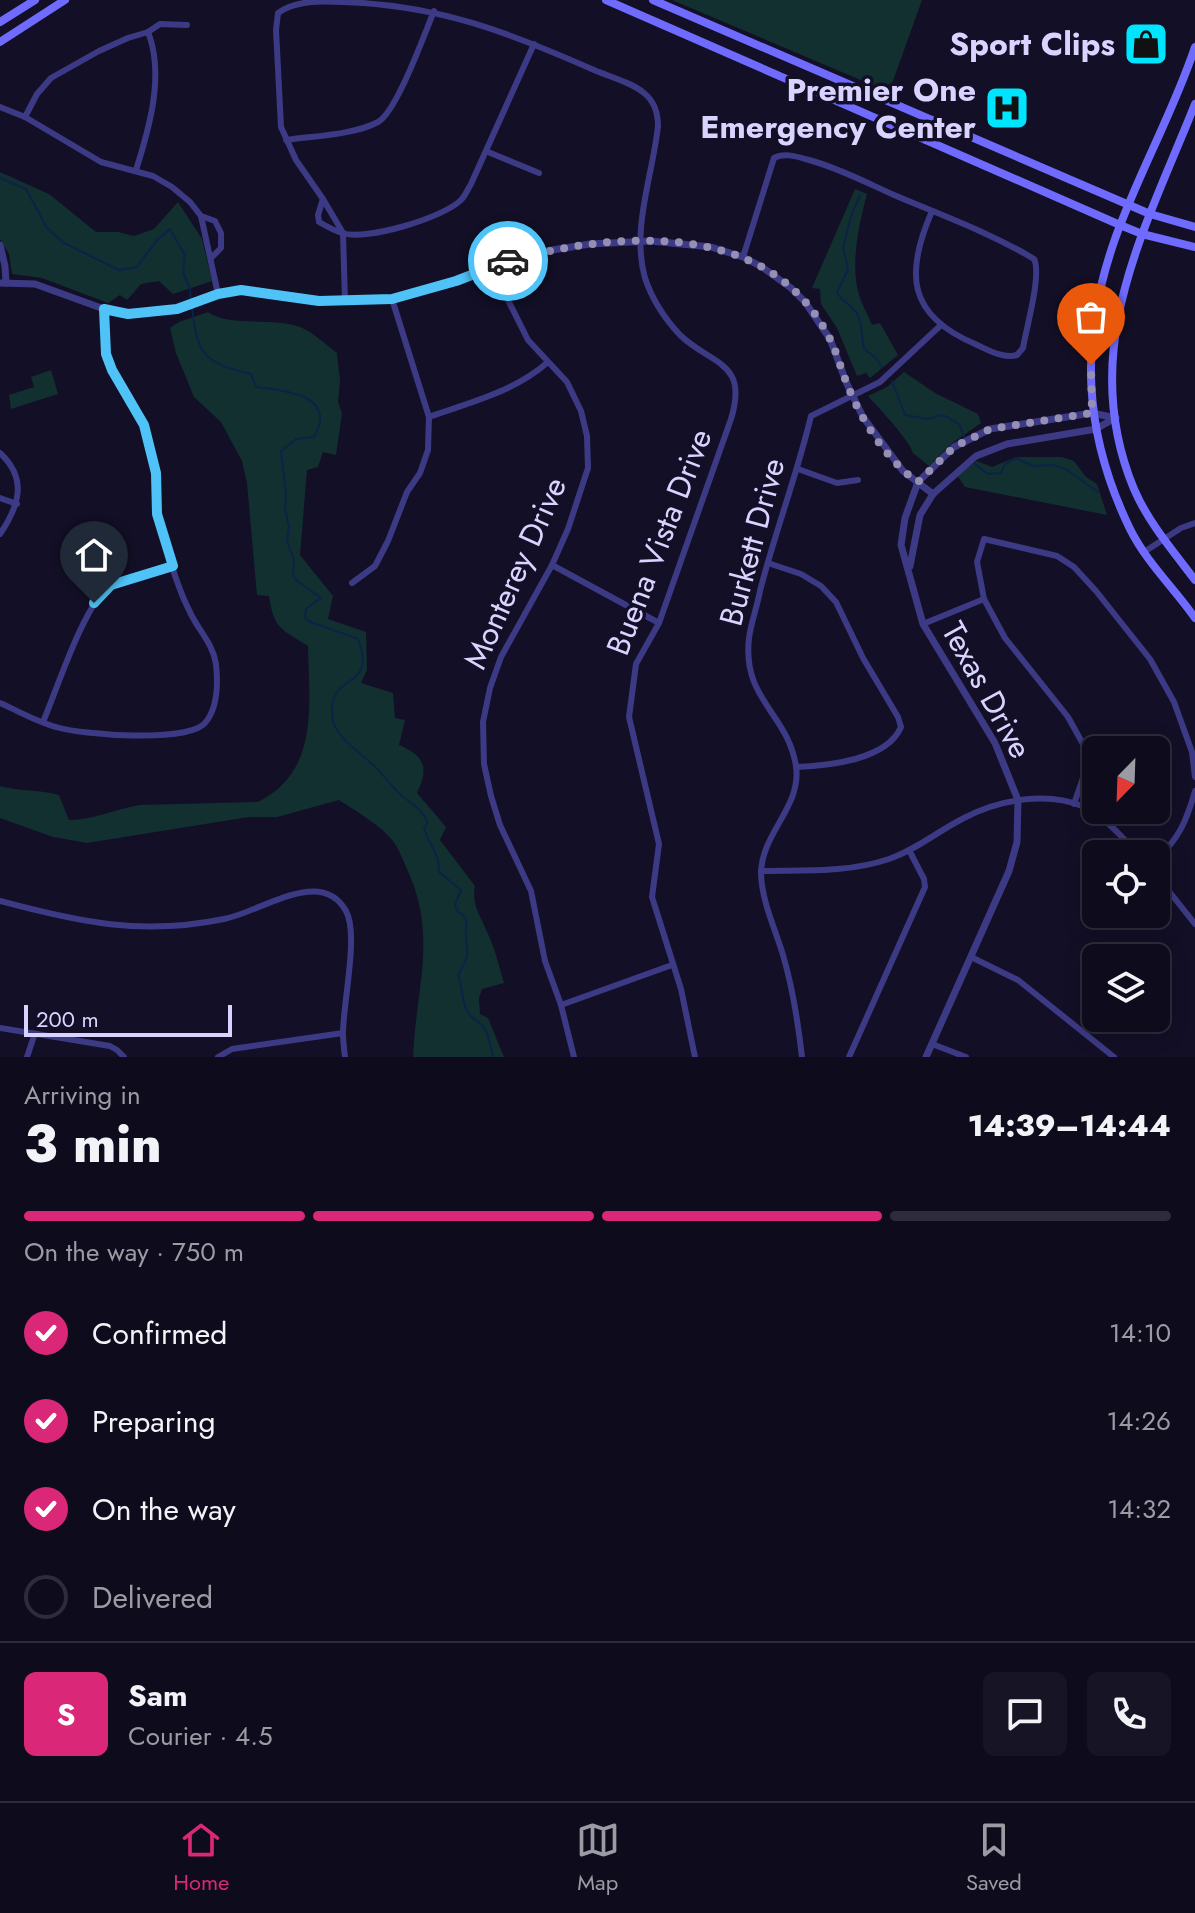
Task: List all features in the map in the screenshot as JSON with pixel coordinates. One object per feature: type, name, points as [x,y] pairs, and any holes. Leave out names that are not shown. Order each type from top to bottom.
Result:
[{"type":"main road","points":[[0,22],[35,0]]},
{"type":"main road","points":[[0,42],[65,0]]},
{"type":"main road","points":[[606,0],[1120,225],[1142,234],[1195,247]]},
{"type":"main road","points":[[653,0],[1150,214],[1195,227]]},
{"type":"main road","points":[[1195,47],[1120,225],[1101,283],[1094,317],[1091,365],[1092,413],[1107,472],[1131,531],[1195,618]]},
{"type":"main road","points":[[1195,104],[1127,272],[1115,328],[1113,397],[1121,445],[1135,490],[1163,539],[1195,580]]},
{"type":"main road","points":[[926,140],[934,120]]},
{"type":"street","points":[[345,301],[343,233],[296,160],[286,140],[278,109],[278,13],[294,3],[339,1],[434,11],[485,25],[534,44],[645,93],[654,106],[657,132],[641,241]]},
{"type":"street","points":[[286,140],[353,130],[379,121],[394,103],[434,11]]},
{"type":"street","points":[[25,117],[37,94],[51,78],[99,51],[148,32],[160,24],[187,25]]},
{"type":"street","points":[[136,170],[145,141],[154,89],[154,63],[148,32]]},
{"type":"street","points":[[323,199],[319,222],[343,233],[372,233],[398,228],[449,209],[466,192],[488,152],[534,44]]},
{"type":"street","points":[[0,107],[25,117],[101,162],[136,170],[172,187],[190,202],[201,216],[218,294]]},
{"type":"street","points":[[488,152],[539,173]]},
{"type":"street","points":[[743,257],[774,158],[786,155],[824,165],[932,211],[1036,262],[1036,278],[1023,348],[1019,354],[1004,356],[958,337],[941,325],[922,300],[915,272],[918,245],[932,211]]},
{"type":"street","points":[[201,216],[215,221],[221,233],[221,248],[211,258]]},
{"type":"street","points":[[0,245],[5,266],[3,283],[35,284],[104,309],[128,314],[177,309],[218,294],[241,290],[319,301],[392,299],[456,281],[491,266],[560,248],[641,241],[705,245],[743,257],[782,280],[817,317],[836,353],[851,395],[871,429],[903,471],[933,494]]},
{"type":"street","name":"Buena Vista Drive","points":[[641,241],[646,281],[666,317],[683,337],[718,360],[729,372],[735,389],[733,411],[659,623],[636,664],[629,717],[659,844],[652,897],[686,1010],[695,1057]]},
{"type":"street","name":"Monterey Drive","points":[[491,266],[528,340],[567,382],[581,411],[587,436],[588,468],[568,529],[552,565],[501,657],[483,722],[484,764],[491,796],[500,825],[531,891],[545,961],[561,1005],[574,1057]]},
{"type":"street","points":[[352,583],[375,566],[428,450],[429,417],[392,299]]},
{"type":"street","points":[[0,703],[55,727],[123,736],[190,731],[203,725],[213,710],[216,663],[210,644],[189,612],[173,566],[157,514],[156,473],[144,425],[106,354],[104,309]]},
{"type":"street","name":"Burkett Drive","points":[[796,767],[788,736],[757,691],[747,667],[749,637],[811,416],[886,377],[941,325]]},
{"type":"street","points":[[429,417],[506,391],[530,378],[548,362]]},
{"type":"street","name":"Texas Drive","points":[[926,1057],[1013,858],[1017,842],[1018,800],[995,743],[923,624],[901,545],[905,518],[918,482],[954,447],[985,432],[1092,413],[1116,418]]},
{"type":"street","name":"Texas Drive","points":[[909,568],[920,515],[933,494],[968,462],[990,449],[1096,429],[1116,418]]},
{"type":"street","points":[[1037,421],[1040,439]]},
{"type":"street","points":[[985,432],[984,440],[990,449]]},
{"type":"street","points":[[954,447],[968,462]]},
{"type":"street","points":[[0,453],[15,475],[17,504],[0,534]]},
{"type":"street","points":[[798,469],[837,483],[858,480]]},
{"type":"street","points":[[0,498],[17,504]]},
{"type":"street","points":[[1144,552],[1195,523]]},
{"type":"street","points":[[1074,804],[1084,775],[1083,744],[1068,717],[1005,638],[984,599],[977,562],[984,539],[1057,556],[1074,567],[1096,591],[1150,659],[1174,702],[1192,752],[1195,777]]},
{"type":"street","points":[[768,563],[801,574],[821,586],[836,602],[901,727],[898,735],[862,757],[825,766],[796,767],[794,795],[769,839],[761,871],[763,896],[797,1011],[802,1057]]},
{"type":"street","points":[[552,565],[659,623]]},
{"type":"street","points":[[43,722],[94,603],[102,592],[111,585],[173,566]]},
{"type":"street","points":[[923,624],[984,599]]},
{"type":"street","points":[[1170,847],[1187,818],[1195,791]]},
{"type":"street","points":[[761,871],[867,866],[909,850],[966,816],[1018,800],[1058,799],[1085,807],[1122,840]]},
{"type":"street","points":[[849,1057],[925,887],[909,850]]},
{"type":"street","points":[[0,901],[74,921],[122,927],[221,920],[248,913],[303,891],[331,894],[345,909],[351,932],[343,1033],[345,1057]]},
{"type":"street","points":[[1170,893],[1195,924]]},
{"type":"street","points":[[971,957],[1018,980],[1113,1057]]},
{"type":"street","points":[[561,1005],[672,965]]},
{"type":"street","points":[[0,1028],[34,1036],[110,1046],[124,1057]]},
{"type":"street","points":[[218,1057],[232,1049],[343,1033]]},
{"type":"street","points":[[27,1057],[34,1036]]},
{"type":"street","points":[[932,1044],[966,1057]]},
{"type":"green space","points":[[672,0],[922,0],[889,92]]},
{"type":"green space","points":[[0,172],[49,194],[96,232],[134,236],[154,229],[178,202],[202,239],[212,281],[173,294],[159,281],[141,284],[127,300],[120,295],[108,303],[42,278],[12,274],[9,254],[0,239]]},
{"type":"green space","points":[[855,189],[867,194],[855,257],[859,295],[872,325],[880,323],[898,355],[870,378],[866,373],[857,376],[837,328],[821,304],[820,289],[812,288]]},
{"type":"green space","points":[[208,312],[216,317],[238,321],[300,327],[337,353],[340,381],[338,402],[342,413],[336,455],[323,452],[318,467],[307,470],[300,555],[333,596],[328,619],[366,632],[367,670],[361,683],[393,693],[395,718],[405,720],[399,745],[419,758],[422,764],[423,776],[417,793],[446,827],[440,840],[475,886],[476,905],[504,983],[482,989],[480,1014],[488,1018],[504,1057],[413,1057],[423,962],[421,917],[416,893],[393,841],[375,824],[339,800],[277,817],[249,817],[87,843],[53,837],[0,818],[0,786],[59,795],[69,820],[140,805],[258,802],[278,789],[292,773],[301,754],[309,713],[308,646],[276,622],[269,596],[257,595],[247,483],[242,461],[221,422],[194,397],[176,353],[170,328]]},
{"type":"green space","points":[[51,370],[58,394],[11,409],[9,395],[34,387],[31,377]]},
{"type":"green space","points":[[904,372],[935,393],[978,414],[981,423],[951,444],[929,466],[913,453],[868,396],[887,387]]},
{"type":"green space","points":[[1016,457],[1062,457],[1074,461],[1086,477],[1097,484],[1107,515],[965,487],[957,475],[977,461],[992,467]]},
{"type":"waterway","points":[[0,178],[26,189],[47,228],[64,243],[119,270],[137,267],[157,240],[170,229],[185,255],[183,272],[191,301]]},
{"type":"waterway","points":[[860,195],[843,247],[848,270],[837,292],[858,315],[864,349],[882,367]]},
{"type":"waterway","points":[[192,307],[200,346],[213,361],[251,374],[256,387],[281,390],[305,398],[319,412],[320,423],[314,437],[296,439],[281,451],[289,527],[287,541],[294,560],[293,576],[321,598],[306,609],[308,621],[358,639],[363,655],[362,666],[358,674],[338,690],[332,711],[333,722],[349,744],[423,814],[428,822],[424,828],[436,855],[439,872],[461,890],[455,904],[457,911],[466,919],[467,953],[458,975],[466,1008],[469,1015],[485,1029],[493,1057]]},
{"type":"waterway","points":[[892,381],[905,415],[928,419],[941,415],[947,417],[959,424],[964,436]]},
{"type":"waterway","points":[[975,464],[988,474],[1001,473],[1005,464],[1016,458],[1033,466],[1053,465],[1067,470],[1098,492]]},
{"type":"way so far","points":[[508,261],[573,246],[651,241],[711,247],[755,262],[791,288],[817,317],[832,343],[863,417],[903,471],[918,482],[954,447],[990,429],[1092,413],[1091,365]]},
{"type":"place","name":"Sport Clips","points":[[1146,44]]},
{"type":"place","name":"Premier One Emergency Center","points":[[1007,108]]},
{"type":"route","points":[[94,603],[111,585],[173,566],[157,514],[156,473],[144,425],[106,354],[104,309],[128,314],[177,309],[218,294],[241,290],[319,301],[392,299],[456,281],[508,261]]}]
